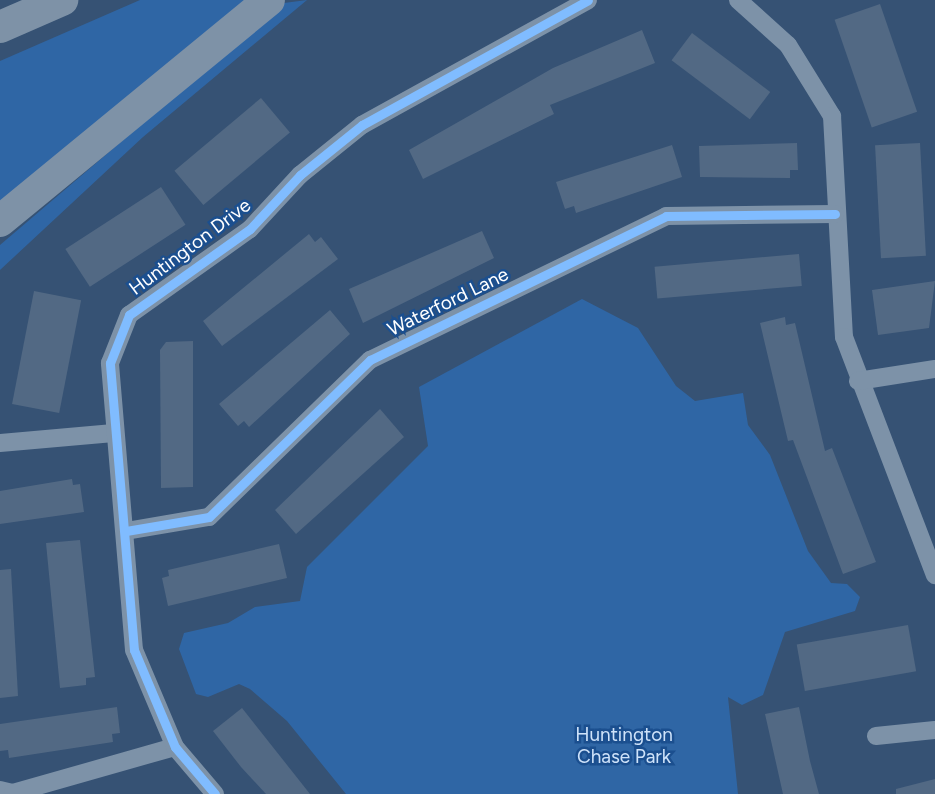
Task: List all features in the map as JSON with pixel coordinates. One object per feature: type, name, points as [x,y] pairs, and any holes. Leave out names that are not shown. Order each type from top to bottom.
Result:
[{"type":"highway","points":[[0,27],[62,0]]},
{"type":"highway","points":[[0,221],[269,0]]},
{"type":"street","name":"Huntington Drive","points":[[215,794],[175,747],[134,650],[110,363],[129,315],[250,229],[300,175],[362,125],[588,0]]},
{"type":"street","points":[[738,0],[788,46],[832,116],[835,214],[845,337],[858,381],[935,575]]},
{"type":"street","name":"Waterford Lane","points":[[126,531],[209,517],[370,360],[666,216],[835,214]]},
{"type":"street","points":[[858,381],[935,369]]},
{"type":"street","points":[[0,443],[114,433]]},
{"type":"street","points":[[876,736],[935,730]]},
{"type":"street","points":[[0,790],[13,793],[175,747]]},
{"type":"green space","points":[[140,0],[247,0],[0,202],[0,61]]},
{"type":"green space","points":[[307,0],[143,137],[0,270],[0,245],[284,3]]},
{"type":"green space","name":"Huntington Chase Park","points":[[582,299],[638,328],[676,386],[695,401],[743,393],[748,425],[770,455],[808,551],[831,583],[847,584],[860,597],[855,611],[785,632],[763,695],[742,705],[728,697],[738,794],[346,794],[287,721],[250,689],[239,684],[208,697],[196,694],[179,649],[184,633],[228,623],[255,607],[300,601],[307,567],[428,446],[419,387]]},
{"type":"building","points":[[880,4],[917,112],[872,127],[835,20]]},
{"type":"building","points":[[642,30],[655,63],[550,105],[554,114],[423,179],[409,150],[553,68]]},
{"type":"building","points":[[692,33],[770,92],[750,119],[672,60]]},
{"type":"building","points":[[261,98],[290,132],[203,205],[174,171]]},
{"type":"building","points":[[797,143],[798,170],[790,170],[790,178],[700,177],[699,146]]},
{"type":"building","points":[[920,143],[926,256],[881,258],[875,145]]},
{"type":"building","points":[[672,145],[682,177],[576,213],[574,206],[565,209],[556,182]]},
{"type":"building","points":[[161,187],[186,225],[90,287],[65,249]]},
{"type":"building","points":[[482,231],[494,258],[363,323],[349,289]]},
{"type":"building","points":[[309,234],[315,242],[321,237],[338,259],[222,346],[203,321]]},
{"type":"building","points":[[799,254],[802,286],[657,299],[655,267]]},
{"type":"building","points":[[935,281],[929,328],[878,335],[872,290]]},
{"type":"building","points":[[34,291],[81,300],[59,413],[12,404]]},
{"type":"building","points":[[330,310],[350,334],[249,427],[244,421],[238,426],[219,404]]},
{"type":"building","points":[[785,317],[786,325],[795,323],[825,451],[832,448],[876,562],[843,574],[793,440],[788,441],[760,323]]},
{"type":"building","points":[[193,341],[193,487],[161,488],[160,350],[166,342]]},
{"type":"building","points":[[380,409],[404,437],[296,534],[275,510]]},
{"type":"building","points":[[72,479],[73,485],[80,484],[84,512],[0,524],[0,491]]},
{"type":"building","points":[[80,540],[95,677],[86,678],[86,685],[60,688],[46,543]]},
{"type":"building","points":[[279,544],[287,578],[168,606],[162,578],[169,576],[168,570]]},
{"type":"building","points":[[11,569],[18,696],[0,698],[0,570]]},
{"type":"building","points":[[908,625],[916,671],[805,691],[797,645]]},
{"type":"building","points":[[117,707],[120,733],[112,734],[113,742],[9,758],[8,750],[0,751],[0,724]]},
{"type":"building","points":[[799,707],[819,794],[783,794],[765,714]]},
{"type":"building","points":[[242,708],[310,794],[266,794],[241,767],[213,731]]},
{"type":"building","points":[[935,779],[935,794],[896,794],[896,789]]},
{"type":"cycle path","points":[[215,794],[175,747],[134,650],[110,363],[129,315],[250,229],[300,175],[362,125],[588,0]]},
{"type":"cycle path","points":[[126,531],[209,517],[370,360],[666,216],[835,214]]}]
